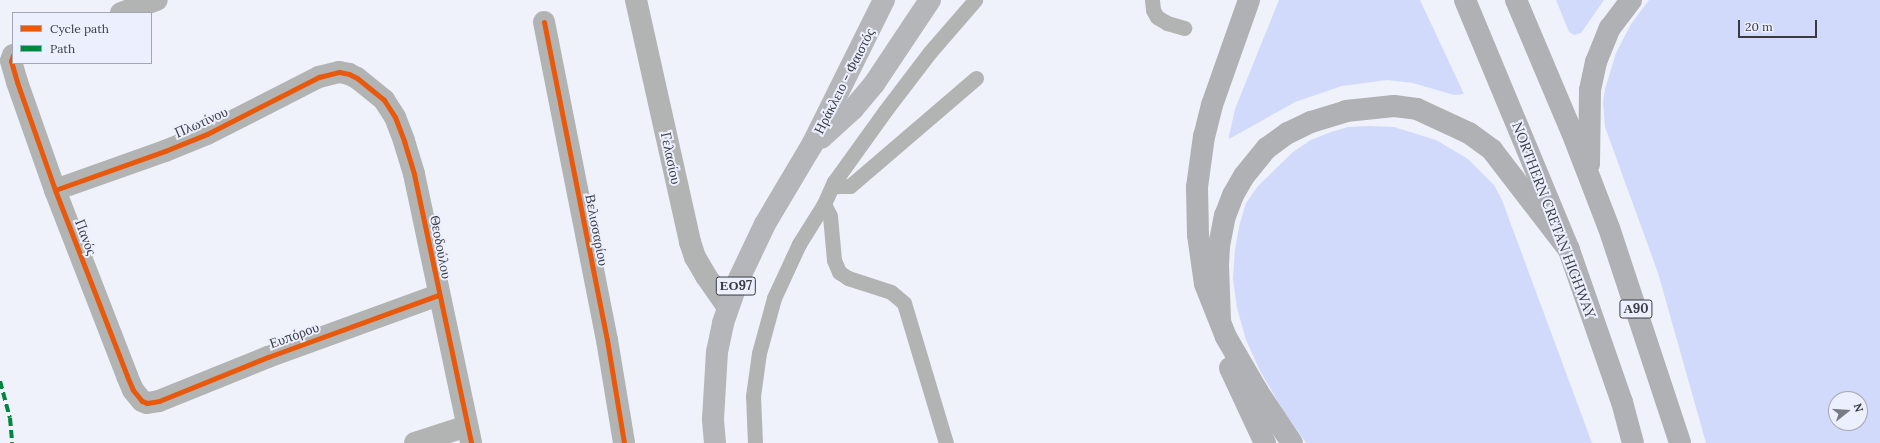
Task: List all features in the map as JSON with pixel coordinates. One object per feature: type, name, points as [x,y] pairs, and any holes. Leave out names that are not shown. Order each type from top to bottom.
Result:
[{"type":"highway","points":[[1249,0],[1212,105],[1199,163],[1196,212],[1200,261],[1211,303],[1223,329],[1258,392],[1292,443]]},
{"type":"highway","name":"NORTHERN CRETAN HIGHWAY","points":[[1465,0],[1569,250],[1622,402],[1633,443]]},
{"type":"highway","name":"Α90","points":[[1516,0],[1589,175],[1614,243],[1680,443]]},
{"type":"highway","points":[[1589,175],[1590,90],[1595,69],[1610,28],[1631,0]]},
{"type":"highway","points":[[1265,443],[1230,370],[1223,329],[1218,265],[1219,246],[1225,216],[1233,195],[1244,176],[1267,148],[1288,133],[1311,122],[1346,111],[1394,106],[1417,109],[1469,133],[1492,150],[1569,250]]},
{"type":"main road","name":"Ηράκλειο - Φαιστός","points":[[812,145],[884,0]]},
{"type":"main road","name":"Ηράκλειο - Φαιστός","points":[[812,145],[853,110],[874,84],[930,0]]},
{"type":"main road","name":"ΕΟ97","points":[[715,443],[713,420],[717,352],[728,307],[737,283],[765,224],[812,145]]},
{"type":"street","points":[[125,12],[157,0]]},
{"type":"street","name":"Γελασίου","points":[[636,0],[690,242],[706,276],[728,307]]},
{"type":"street","name":"Βελισσαρίου","points":[[544,22],[607,340],[624,443]]},
{"type":"street","name":"Πανός","points":[[14,64],[55,190],[134,390],[142,401],[147,403],[159,401]]},
{"type":"street","name":"Πλωτίνου","points":[[55,190],[165,151],[207,134],[319,77],[339,72],[352,76]]},
{"type":"street","name":"Θεοδούλου","points":[[352,76],[384,100],[400,128],[411,162],[438,295],[469,435]]},
{"type":"street","name":"Ευπόρου","points":[[159,401],[268,357],[438,295]]},
{"type":"street","points":[[415,443],[469,435]]},
{"type":"lane","points":[[755,443],[753,422],[755,376],[766,323],[783,276],[799,244],[824,204],[834,182],[930,52],[975,0]]},
{"type":"lane","points":[[1152,0],[1152,10],[1157,17],[1168,24],[1184,28]]},
{"type":"lane","points":[[834,182],[838,186],[850,186],[976,78]]},
{"type":"lane","points":[[824,204],[830,216],[834,260],[839,272],[848,278],[891,292],[904,303],[946,443]]},
{"type":"shaded area","points":[[1279,0],[1420,0],[1464,94],[1454,95],[1413,83],[1387,80],[1342,86],[1295,102],[1229,139],[1235,109]]},
{"type":"shaded area","points":[[1556,0],[1604,0],[1581,33],[1574,35],[1569,32]]},
{"type":"shaded area","points":[[1649,0],[1880,0],[1880,443],[1706,443],[1658,273],[1605,127],[1603,102],[1605,89],[1616,53],[1631,24]]},
{"type":"shaded area","points":[[1348,127],[1394,127],[1436,140],[1468,159],[1494,185],[1502,200],[1592,443],[1306,443],[1283,410],[1260,371],[1246,340],[1237,308],[1233,279],[1235,249],[1240,223],[1246,203],[1258,186],[1293,152],[1311,140],[1331,132]]},
{"type":"marked path","points":[[0,381],[10,418],[12,443]]},
{"type":"cycle path","points":[[544,22],[607,340],[624,443]]},
{"type":"cycle path","points":[[12,58],[11,61],[17,82],[55,190],[127,376],[133,390],[142,401],[147,403],[159,401],[268,357],[438,295]]},
{"type":"cycle path","points":[[55,190],[165,151],[207,134],[319,77],[339,72],[349,74],[357,78],[384,100],[395,117],[404,141],[414,174],[471,443]]}]
